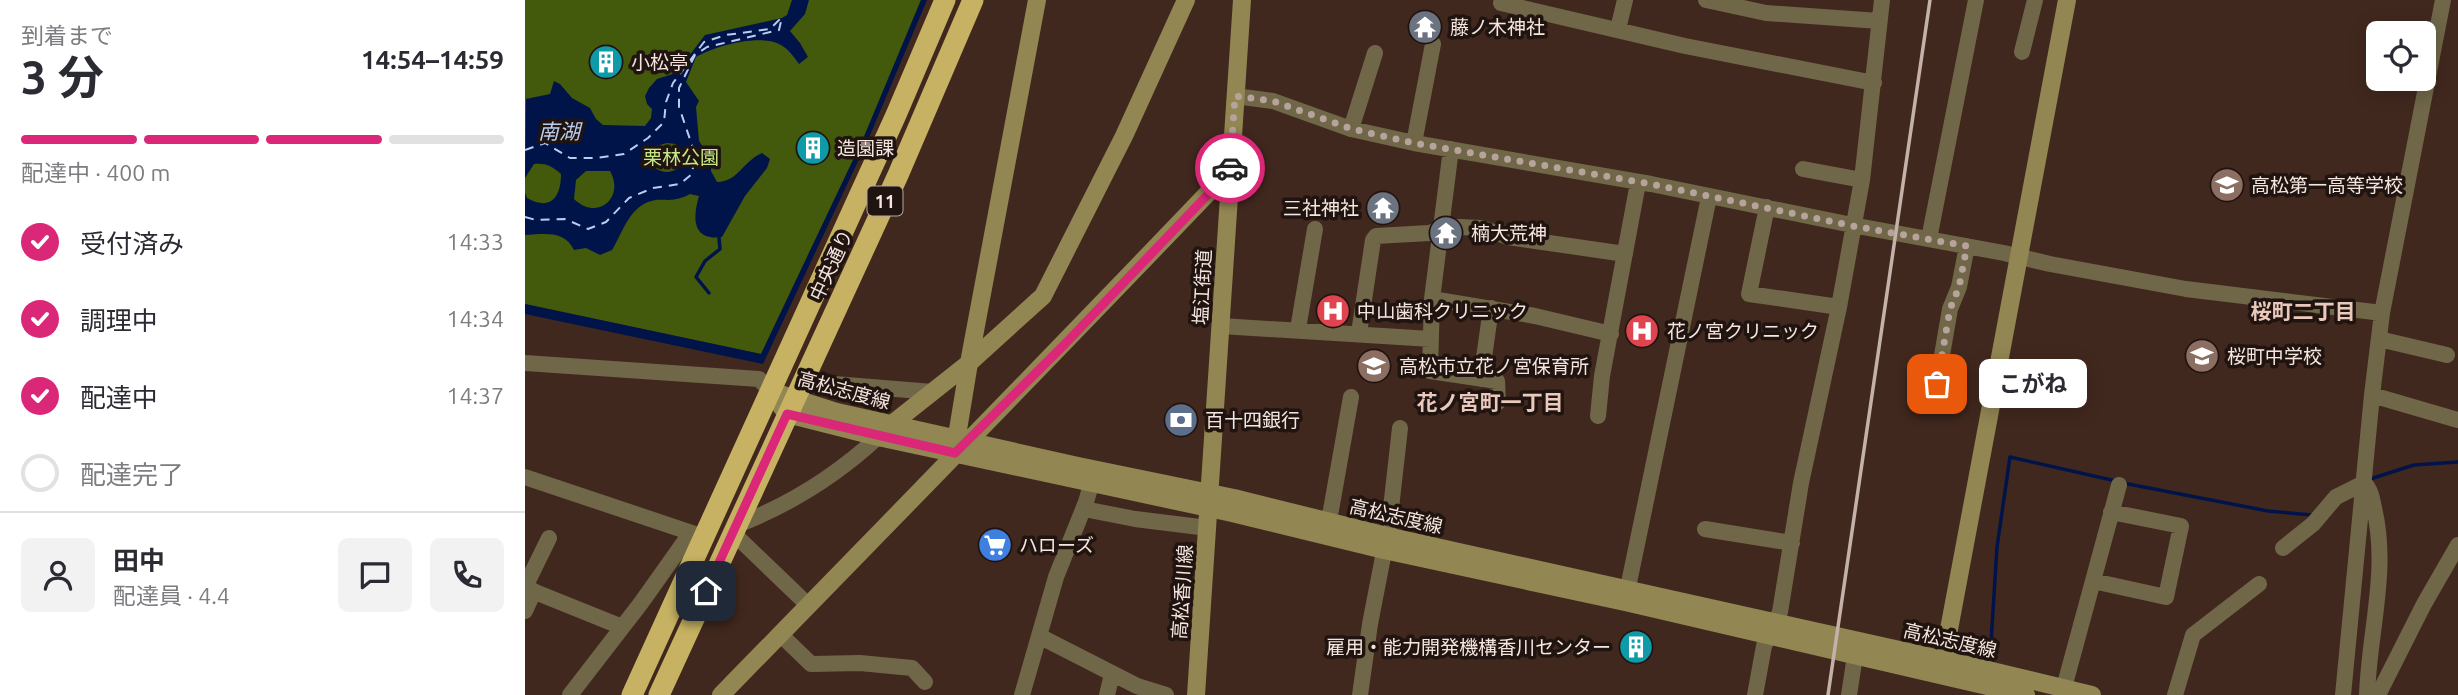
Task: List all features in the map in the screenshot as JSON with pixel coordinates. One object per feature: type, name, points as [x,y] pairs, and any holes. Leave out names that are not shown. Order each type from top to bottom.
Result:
[{"type":"highway","name":"中央通り","points":[[703,537],[896,115],[945,0]]},
{"type":"highway","name":"中央通り","points":[[786,415],[898,174],[973,0]]},
{"type":"highway","name":"11","points":[[659,695],[786,415]]},
{"type":"highway","name":"11","points":[[632,695],[703,537]]},
{"type":"main road","points":[[960,444],[969,363],[1037,0]]},
{"type":"main road","points":[[892,424],[969,363],[1043,296],[1135,111],[1186,0]]},
{"type":"main road","name":"塩江街道","points":[[1210,501],[1242,0]]},
{"type":"main road","points":[[1942,668],[2067,0]]},
{"type":"main road","points":[[721,695],[930,481],[960,444],[1064,345],[1230,171]]},
{"type":"main road","points":[[1192,211],[1204,208],[1227,214]]},
{"type":"main road","name":"高松志度線","points":[[771,391],[786,415],[878,437],[960,444]]},
{"type":"main road","name":"高松志度線","points":[[786,415],[892,424],[1094,477],[1210,501],[1385,543],[1942,668],[2092,695]]},
{"type":"main road","name":"高松香川線","points":[[1196,695],[1210,501]]},
{"type":"main road","name":"高松志度線","points":[[1771,630],[1856,656],[1942,668],[2025,695]]},
{"type":"street","points":[[1619,29],[1625,0]]},
{"type":"street","points":[[1706,0],[1766,13],[1879,21]]},
{"type":"street","points":[[1755,695],[1771,630],[1780,612],[1801,483],[1839,307],[1862,180],[1882,0]]},
{"type":"street","points":[[1929,239],[1976,0]]},
{"type":"street","points":[[2022,52],[2035,0]]},
{"type":"street","points":[[2343,695],[2382,313],[2443,0]]},
{"type":"street","points":[[1501,3],[1685,46],[1874,83]]},
{"type":"street","points":[[1414,143],[1433,44]]},
{"type":"street","points":[[1352,129],[1375,53]]},
{"type":"street","points":[[1235,96],[1273,101],[1352,129],[1414,143],[1767,207],[1853,226],[2186,289],[2382,313]]},
{"type":"street","points":[[1451,149],[1432,299],[1430,372],[1497,381],[1498,402]]},
{"type":"street","points":[[1803,169],[1862,180]]},
{"type":"street","points":[[1598,416],[1638,183]]},
{"type":"street","points":[[1626,596],[1709,197]]},
{"type":"street","points":[[1767,207],[1749,295],[1839,307]]},
{"type":"street","points":[[1359,333],[1373,240],[1376,236],[1482,228],[1508,237],[1625,254]]},
{"type":"street","points":[[1297,330],[1315,229]]},
{"type":"street","points":[[1937,384],[1950,309],[1959,287],[1967,246]]},
{"type":"street","points":[[1432,299],[1491,308],[1611,334]]},
{"type":"street","points":[[1481,379],[1491,308]]},
{"type":"street","points":[[1221,326],[1431,339]]},
{"type":"street","points":[[2379,339],[2447,355]]},
{"type":"street","points":[[525,363],[759,379],[771,391]]},
{"type":"street","points":[[822,383],[933,392]]},
{"type":"street","points":[[2372,395],[2458,420]]},
{"type":"street","points":[[1326,529],[1351,397]]},
{"type":"street","points":[[1360,695],[1385,543],[1400,428]]},
{"type":"street","points":[[809,606],[735,529],[808,491],[878,437]]},
{"type":"street","points":[[525,477],[703,537]]},
{"type":"street","points":[[1022,695],[1056,577],[1094,477]]},
{"type":"street","points":[[2283,548],[2313,524],[2336,497],[2364,483]]},
{"type":"street","points":[[2364,483],[2369,489],[2377,519],[2381,562],[2367,695]]},
{"type":"street","points":[[2063,691],[2119,485]]},
{"type":"street","points":[[1084,509],[1135,519],[1208,528]]},
{"type":"street","points":[[2093,581],[2166,597],[2181,526],[2111,512]]},
{"type":"street","points":[[1706,529],[1792,543]]},
{"type":"street","points":[[570,695],[685,541],[703,537]]},
{"type":"street","points":[[525,611],[528,588],[549,538]]},
{"type":"street","points":[[2378,695],[2424,604],[2458,545]]},
{"type":"street","points":[[2175,695],[2193,635],[2259,584]]},
{"type":"street","points":[[528,588],[622,627]]},
{"type":"street","points":[[780,634],[811,664],[860,663],[912,667],[925,682]]},
{"type":"street","points":[[1039,636],[1137,686],[1166,695]]},
{"type":"street","points":[[1849,695],[1856,656]]},
{"type":"street","points":[[1107,695],[1112,674]]},
{"type":"green space","name":"栗林公園","points":[[525,0],[921,0],[863,139],[761,354],[525,304]]},
{"type":"water","name":"南湖","points":[[792,0],[809,0],[805,14],[790,31],[808,57],[799,64],[788,50],[779,44],[749,41],[714,49],[696,57],[686,82],[699,101],[696,107],[699,141],[711,159],[711,171],[717,182],[730,179],[762,153],[770,159],[767,168],[745,196],[722,237],[704,235],[700,231],[695,219],[699,196],[690,194],[677,199],[653,200],[641,206],[630,216],[612,250],[600,255],[586,248],[574,250],[559,236],[525,235],[525,193],[527,198],[535,202],[553,200],[559,190],[561,174],[549,166],[534,164],[525,178],[526,99],[550,94],[554,81],[572,98],[590,108],[603,125],[645,126],[651,118],[652,109],[645,96],[649,88],[657,79],[676,73],[705,35],[787,15]],"holes":[[[676,144],[682,151],[679,168],[665,172],[652,166],[651,157],[656,146]],[[586,171],[610,171],[614,181],[612,197],[600,207],[592,208],[574,199],[576,180]]]},
{"type":"water","points":[[921,0],[927,0],[868,140],[763,364],[525,314],[525,304],[761,354],[863,139]]},
{"type":"waterway","points":[[709,293],[696,277],[705,261],[720,249],[719,238]]},
{"type":"waterway","points":[[1987,659],[1991,643],[1997,547],[2010,457],[2116,481]]},
{"type":"waterway","points":[[2370,479],[2414,465],[2458,462]]},
{"type":"waterway","points":[[2123,483],[2268,511],[2312,515]]},
{"type":"ferry route","points":[[525,217],[536,220],[565,219],[588,229],[606,222],[629,198],[653,188],[680,184],[692,174],[695,154],[679,107],[679,88],[695,55],[707,47],[779,30],[782,17]]},
{"type":"ferry route","points":[[525,150],[545,143],[570,158],[624,154],[648,138],[664,122],[666,102],[673,83],[704,42],[726,35],[770,29],[781,18]]},
{"type":"railway","points":[[1828,695],[1930,0]]},
{"type":"way so far","points":[[1230,168],[1235,96],[1243,96],[1273,101],[1352,129],[1414,143],[1651,184],[1853,226],[1967,246],[1959,287],[1950,309],[1937,384]]},
{"type":"place","name":"藤ノ木神社","points":[[1425,27]]},
{"type":"place","name":"小松亭","points":[[606,62]]},
{"type":"place","name":"造園課","points":[[813,148]]},
{"type":"place","name":"高松第一高等学校","points":[[2227,185]]},
{"type":"place","name":"三社神社","points":[[1383,208]]},
{"type":"place","name":"楠大荒神","points":[[1446,233]]},
{"type":"place","name":"中山歯科クリニック","points":[[1333,311]]},
{"type":"place","name":"花ノ宮クリニック","points":[[1642,331]]},
{"type":"place","name":"桜町中学校","points":[[2202,356]]},
{"type":"place","name":"高松市立花ノ宮保育所","points":[[1374,366]]},
{"type":"place","name":"こがね","points":[[1937,384]]},
{"type":"place","name":"百十四銀行","points":[[1181,420]]},
{"type":"place","name":"ハローズ","points":[[995,545]]},
{"type":"place","name":"雇用・能力開発機構香川センター","points":[[1636,647]]},
{"type":"district","name":"桜町二丁目","points":[[2303,311]]},
{"type":"district","name":"花ノ宮町一丁目","points":[[1490,402]]},
{"type":"route","points":[[706,591],[787,414],[955,453],[1064,345],[1217,185],[1230,168]]}]
